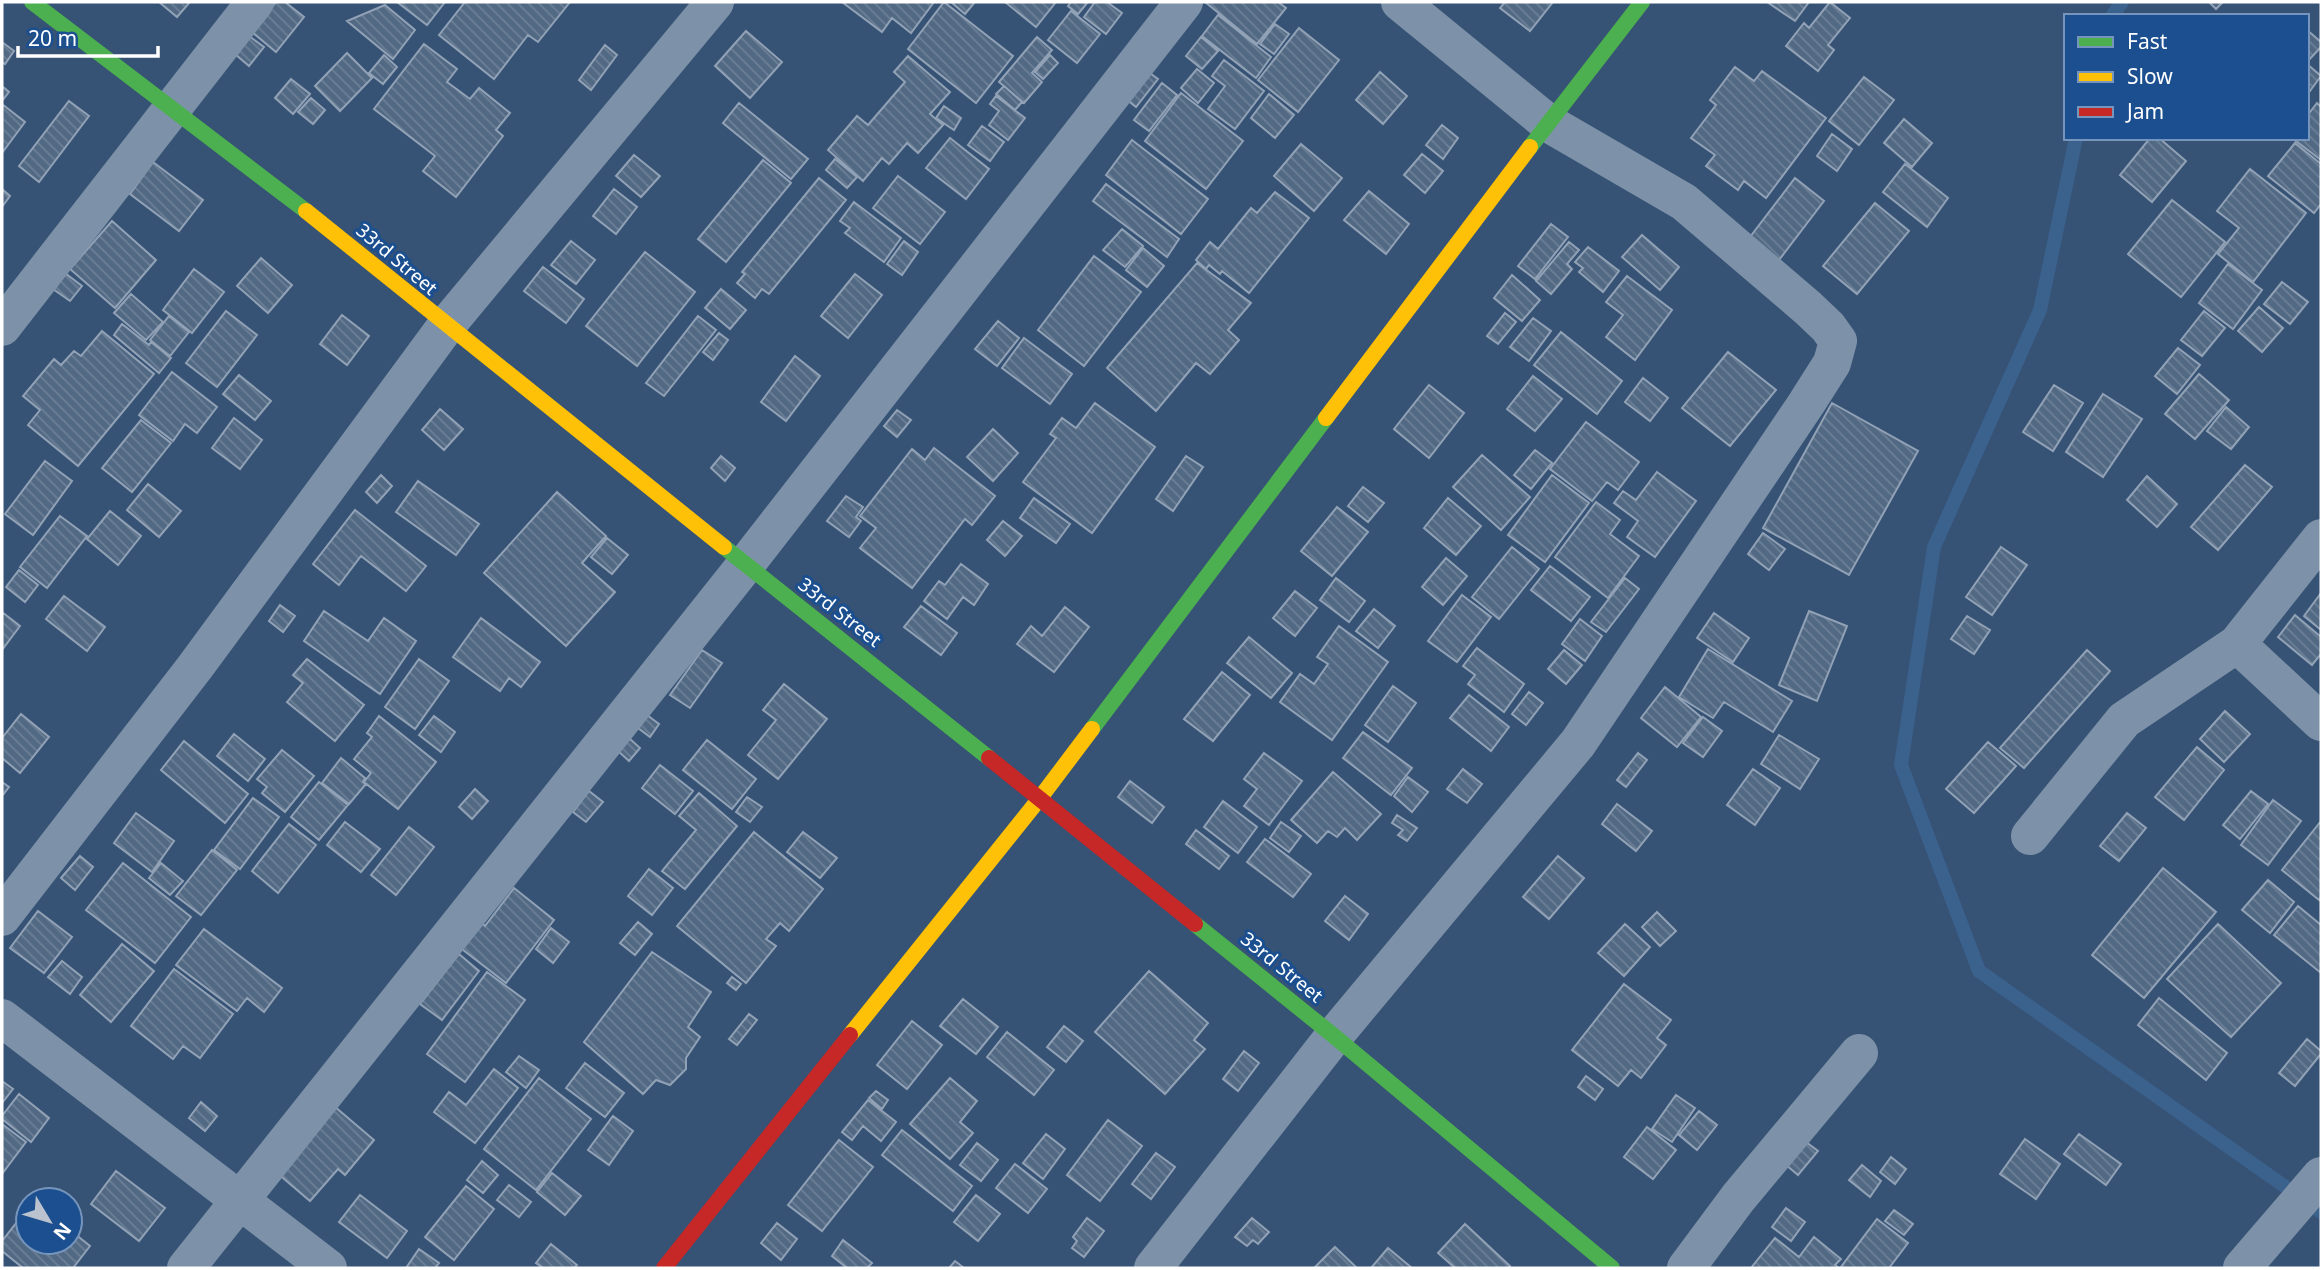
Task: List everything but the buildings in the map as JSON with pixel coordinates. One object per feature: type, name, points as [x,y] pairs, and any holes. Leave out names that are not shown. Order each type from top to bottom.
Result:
[{"type":"street","name":"33rd Street","points":[[32,2],[334,233],[446,326],[1040,798],[1334,1036],[1612,1268]]},
{"type":"street","points":[[2,327],[255,2]]},
{"type":"street","points":[[2,917],[195,667],[446,326],[715,2]]},
{"type":"street","points":[[186,1268],[746,564],[1184,2]]},
{"type":"street","points":[[1153,1268],[1334,1036],[1578,743],[1806,404],[1832,363],[1838,341],[1828,327],[1684,202],[1548,122],[1400,2]]},
{"type":"street","points":[[664,1268],[1040,798],[1548,122],[1642,2]]},
{"type":"street","points":[[2030,836],[2124,720],[2237,644],[2321,538]]},
{"type":"street","points":[[2237,644],[2321,722]]},
{"type":"street","points":[[2,1018],[328,1268]]},
{"type":"street","points":[[1686,1268],[1738,1198],[1859,1053]]},
{"type":"street","points":[[2242,1268],[2321,1176]]},
{"type":"waterway","points":[[2113,14],[2122,2]]},
{"type":"waterway","points":[[2076,140],[2040,310],[1934,547],[1901,765],[1979,971],[2321,1212]]},
{"type":"traffic: fast","points":[[32,2],[306,211]]},
{"type":"traffic: fast","points":[[1530,147],[1642,2]]},
{"type":"traffic: fast","points":[[1092,729],[1326,418]]},
{"type":"traffic: fast","points":[[724,547],[989,758]]},
{"type":"traffic: fast","points":[[1195,924],[1612,1268]]},
{"type":"traffic: slow","points":[[1326,418],[1530,147]]},
{"type":"traffic: slow","points":[[306,211],[724,547]]},
{"type":"traffic: slow","points":[[850,1035],[1092,729]]},
{"type":"traffic: jam","points":[[989,758],[1195,924]]},
{"type":"traffic: jam","points":[[664,1268],[850,1035]]}]
